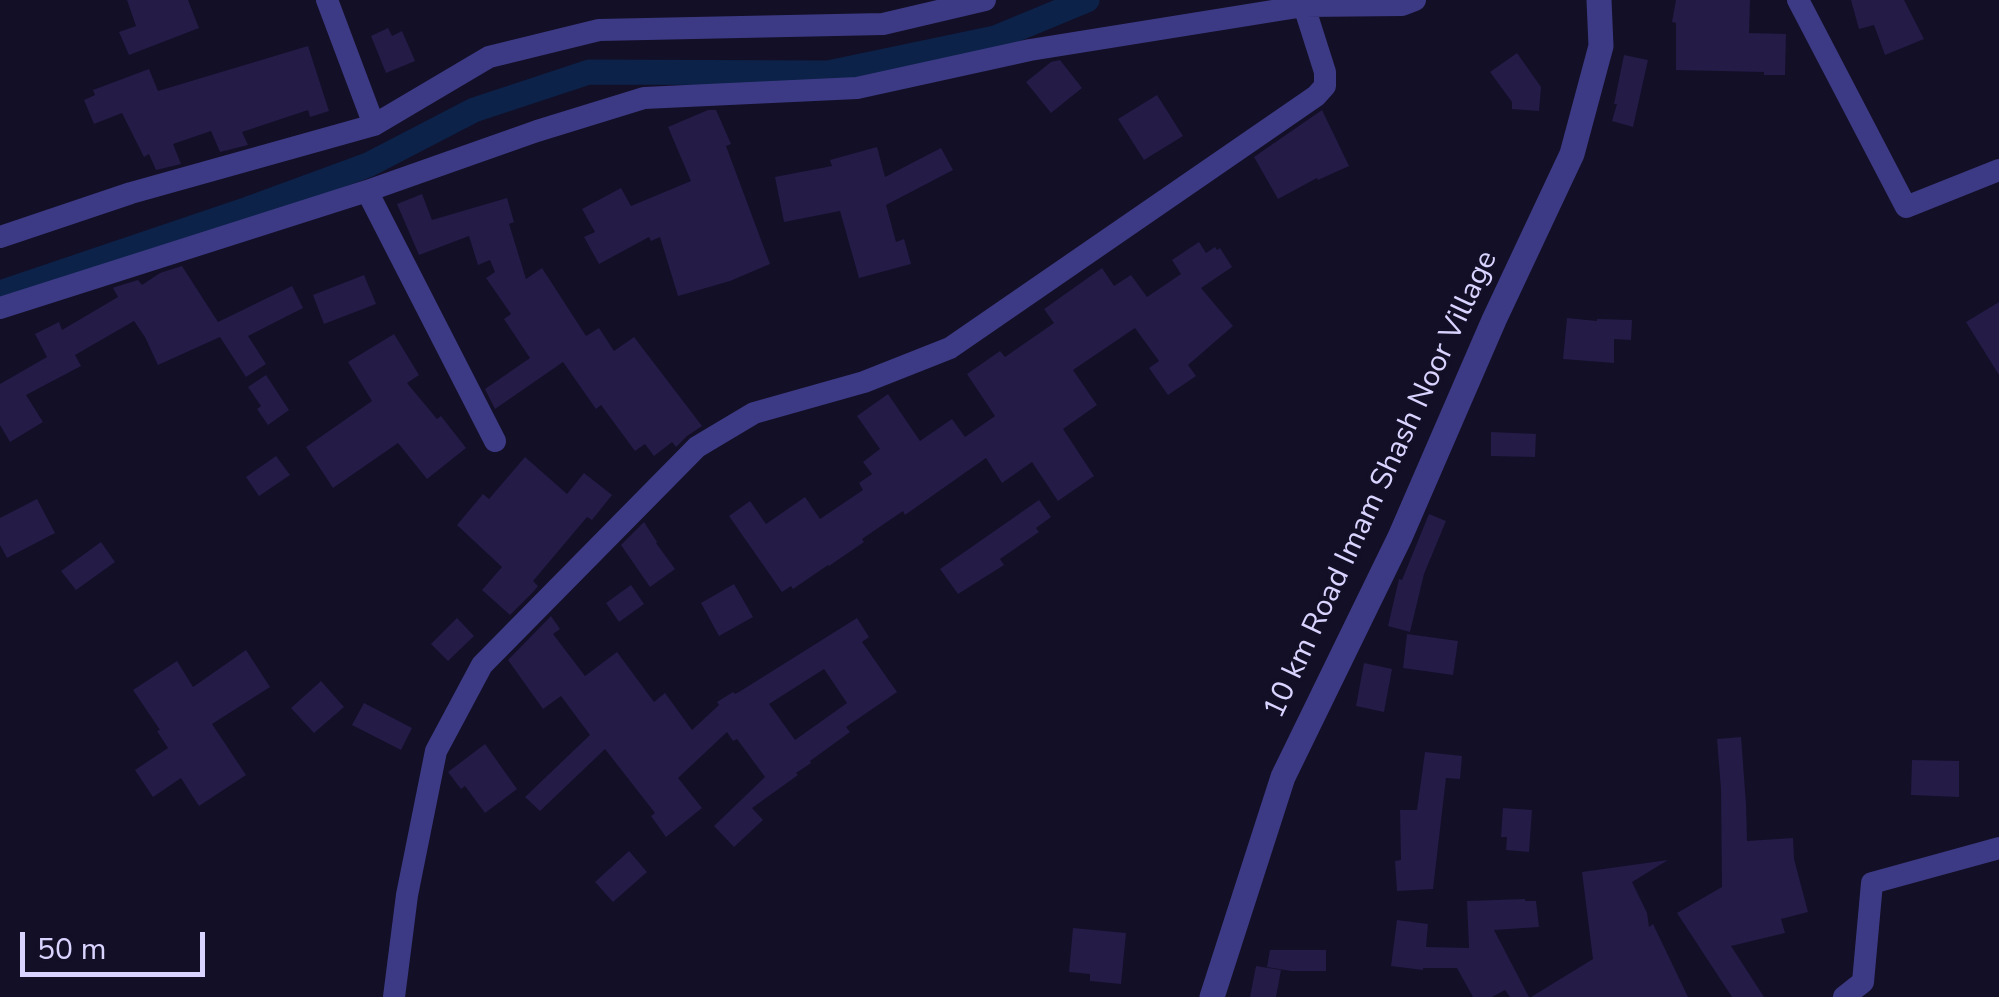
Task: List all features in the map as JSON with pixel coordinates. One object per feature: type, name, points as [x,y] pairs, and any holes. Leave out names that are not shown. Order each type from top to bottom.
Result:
[{"type":"street","points":[[327,0],[374,125]]},
{"type":"street","points":[[0,237],[131,193],[374,125],[488,57],[598,30],[883,24],[985,0]]},
{"type":"street","points":[[0,308],[367,192],[537,131],[644,98],[857,88],[1030,50],[1304,6],[1402,5],[1415,0]]},
{"type":"street","name":"10 km Road Imam Shash Noor Village","points":[[1212,997],[1283,777],[1400,537],[1526,248],[1572,154],[1601,46],[1599,0]]},
{"type":"street","points":[[1798,0],[1906,206],[1999,170]]},
{"type":"street","points":[[394,997],[408,895],[436,751],[482,665],[697,448],[754,413],[864,382],[950,348],[1316,96],[1325,86],[1325,72],[1304,6]]},
{"type":"street","points":[[367,192],[495,442]]},
{"type":"street","points":[[1844,997],[1863,982],[1872,884],[1999,848]]},
{"type":"building","points":[[127,0],[188,0],[199,28],[129,55],[119,32],[136,26]]},
{"type":"building","points":[[1676,0],[1750,0],[1749,33],[1786,34],[1785,75],[1676,70],[1676,23],[1672,22]]},
{"type":"building","points":[[1851,0],[1904,0],[1924,39],[1885,55],[1874,25],[1859,29]]},
{"type":"building","points":[[388,28],[392,36],[402,31],[415,61],[386,73],[371,36]]},
{"type":"building","points":[[308,46],[329,111],[310,117],[308,110],[242,132],[248,145],[220,152],[211,131],[173,144],[181,164],[156,170],[149,154],[144,157],[122,113],[94,124],[84,100],[95,95],[93,90],[149,69],[158,91]]},
{"type":"building","points":[[1517,53],[1541,87],[1539,111],[1512,109],[1512,102],[1490,72]]},
{"type":"building","points":[[1624,55],[1648,60],[1633,127],[1612,121]]},
{"type":"building","points":[[1060,60],[1082,88],[1051,113],[1026,82],[1051,62]]},
{"type":"building","points":[[1157,95],[1183,136],[1144,160],[1118,119]]},
{"type":"building","points":[[716,110],[731,144],[726,146],[770,264],[678,296],[660,237],[651,241],[649,237],[599,264],[584,237],[595,232],[582,209],[621,188],[631,206],[691,181],[668,127]]},
{"type":"building","points":[[1322,110],[1349,166],[1278,199],[1254,157]]},
{"type":"building","points":[[877,147],[885,177],[941,148],[953,170],[886,205],[896,242],[904,239],[911,264],[859,278],[840,211],[784,222],[775,177],[832,166],[830,160]]},
{"type":"building","points":[[422,194],[432,220],[507,198],[514,222],[509,224],[526,279],[542,268],[586,336],[599,328],[614,351],[634,337],[702,426],[676,447],[672,442],[654,456],[645,444],[635,451],[601,405],[596,409],[563,362],[495,409],[485,389],[530,358],[504,319],[511,314],[486,278],[495,272],[490,260],[478,265],[469,236],[419,255],[397,204]]},
{"type":"building","points":[[1199,242],[1206,253],[1220,248],[1232,267],[1201,288],[1233,326],[1188,365],[1196,376],[1168,395],[1149,368],[1159,361],[1135,328],[1073,370],[1097,405],[1063,429],[1094,476],[1058,501],[1032,462],[1002,483],[986,458],[905,515],[903,511],[862,539],[864,542],[829,566],[782,592],[729,516],[750,501],[766,524],[805,497],[820,519],[863,490],[859,483],[872,474],[863,462],[880,449],[857,416],[888,394],[920,441],[952,419],[965,437],[995,416],[967,374],[1000,351],[1005,357],[1054,323],[1044,309],[1102,268],[1114,286],[1131,275],[1147,297],[1181,274],[1172,260]]},
{"type":"building","points":[[182,266],[218,322],[292,286],[303,308],[248,336],[266,364],[246,377],[220,337],[158,365],[134,321],[75,355],[81,366],[26,395],[43,422],[10,442],[0,425],[0,384],[47,357],[35,334],[59,322],[62,330],[118,297],[115,287],[138,280],[142,285],[160,273]]},
{"type":"building","points":[[364,275],[376,304],[324,324],[313,295]]},
{"type":"building","points":[[1999,302],[1999,375],[1966,322]]},
{"type":"building","points":[[1567,318],[1632,320],[1631,340],[1614,339],[1614,363],[1563,359]]},
{"type":"building","points":[[394,334],[419,375],[407,383],[466,448],[427,479],[398,443],[333,488],[306,447],[372,401],[348,362]]},
{"type":"building","points":[[266,375],[289,410],[268,425],[248,387]]},
{"type":"building","points":[[1491,432],[1536,434],[1535,457],[1491,456]]},
{"type":"building","points":[[276,456],[290,475],[259,496],[246,477]]},
{"type":"building","points":[[525,457],[567,494],[584,473],[612,495],[592,520],[587,517],[533,581],[538,586],[510,615],[482,590],[502,567],[457,525],[483,494],[489,499]]},
{"type":"building","points":[[37,499],[55,533],[7,558],[0,545],[0,518]]},
{"type":"building","points":[[1039,500],[1051,517],[1036,528],[1039,532],[1000,559],[1004,565],[958,594],[940,569]]},
{"type":"building","points":[[1429,514],[1446,521],[1424,574],[1410,632],[1388,626],[1399,579],[1402,580]]},
{"type":"building","points":[[644,522],[675,569],[650,587],[621,545]]},
{"type":"building","points":[[101,542],[115,562],[76,590],[61,571]]},
{"type":"building","points":[[734,584],[753,617],[719,636],[701,603]]},
{"type":"building","points":[[631,585],[644,604],[619,622],[606,603]]},
{"type":"building","points":[[551,616],[560,629],[553,634],[585,676],[617,652],[654,702],[665,693],[692,730],[719,705],[717,702],[857,618],[869,637],[862,642],[897,692],[846,727],[850,732],[752,808],[763,820],[734,847],[714,826],[765,777],[737,739],[733,741],[727,732],[678,778],[702,808],[666,837],[651,816],[655,813],[605,749],[540,811],[525,797],[590,735],[561,696],[543,709],[508,660]],"holes":[[[824,669],[847,703],[795,740],[769,704]]]},
{"type":"building","points":[[457,618],[474,636],[448,661],[431,644]]},
{"type":"building","points":[[1407,634],[1458,641],[1453,675],[1403,668]]},
{"type":"building","points":[[246,650],[270,687],[212,724],[246,775],[199,806],[181,778],[153,797],[135,770],[168,748],[133,690],[177,661],[193,687]]},
{"type":"building","points":[[1364,663],[1392,669],[1384,712],[1356,706]]},
{"type":"building","points":[[321,681],[344,707],[314,733],[291,708]]},
{"type":"building","points":[[364,703],[412,728],[401,750],[352,725]]},
{"type":"building","points":[[1741,737],[1747,841],[1793,838],[1794,859],[1808,912],[1781,919],[1785,933],[1731,946],[1764,997],[1732,997],[1677,913],[1722,887],[1717,739]]},
{"type":"building","points":[[485,744],[517,789],[485,813],[465,786],[461,789],[448,772]]},
{"type":"building","points":[[1425,752],[1462,756],[1460,779],[1446,778],[1433,889],[1397,891],[1395,861],[1401,860],[1400,810],[1417,810]]},
{"type":"building","points":[[1912,760],[1959,761],[1959,797],[1911,795]]},
{"type":"building","points":[[1503,808],[1532,810],[1529,852],[1506,850],[1507,837],[1501,837]]},
{"type":"building","points":[[629,851],[647,872],[613,902],[595,882]]},
{"type":"building","points":[[1668,860],[1632,882],[1647,913],[1649,927],[1653,924],[1688,997],[1531,997],[1593,959],[1582,872]]},
{"type":"building","points":[[1467,901],[1536,901],[1539,927],[1494,930],[1529,997],[1510,997],[1505,990],[1492,997],[1473,997],[1457,968],[1423,970],[1391,966],[1397,920],[1428,924],[1426,947],[1469,948]]},
{"type":"building","points":[[1073,928],[1126,933],[1121,984],[1090,981],[1090,974],[1069,972]]},
{"type":"building","points":[[1270,950],[1326,950],[1326,971],[1267,967]]},
{"type":"building","points":[[1256,966],[1281,970],[1276,997],[1250,997]]},
{"type":"waterway","points":[[0,293],[368,165],[474,110],[589,72],[828,73],[995,38],[1087,0]]}]
